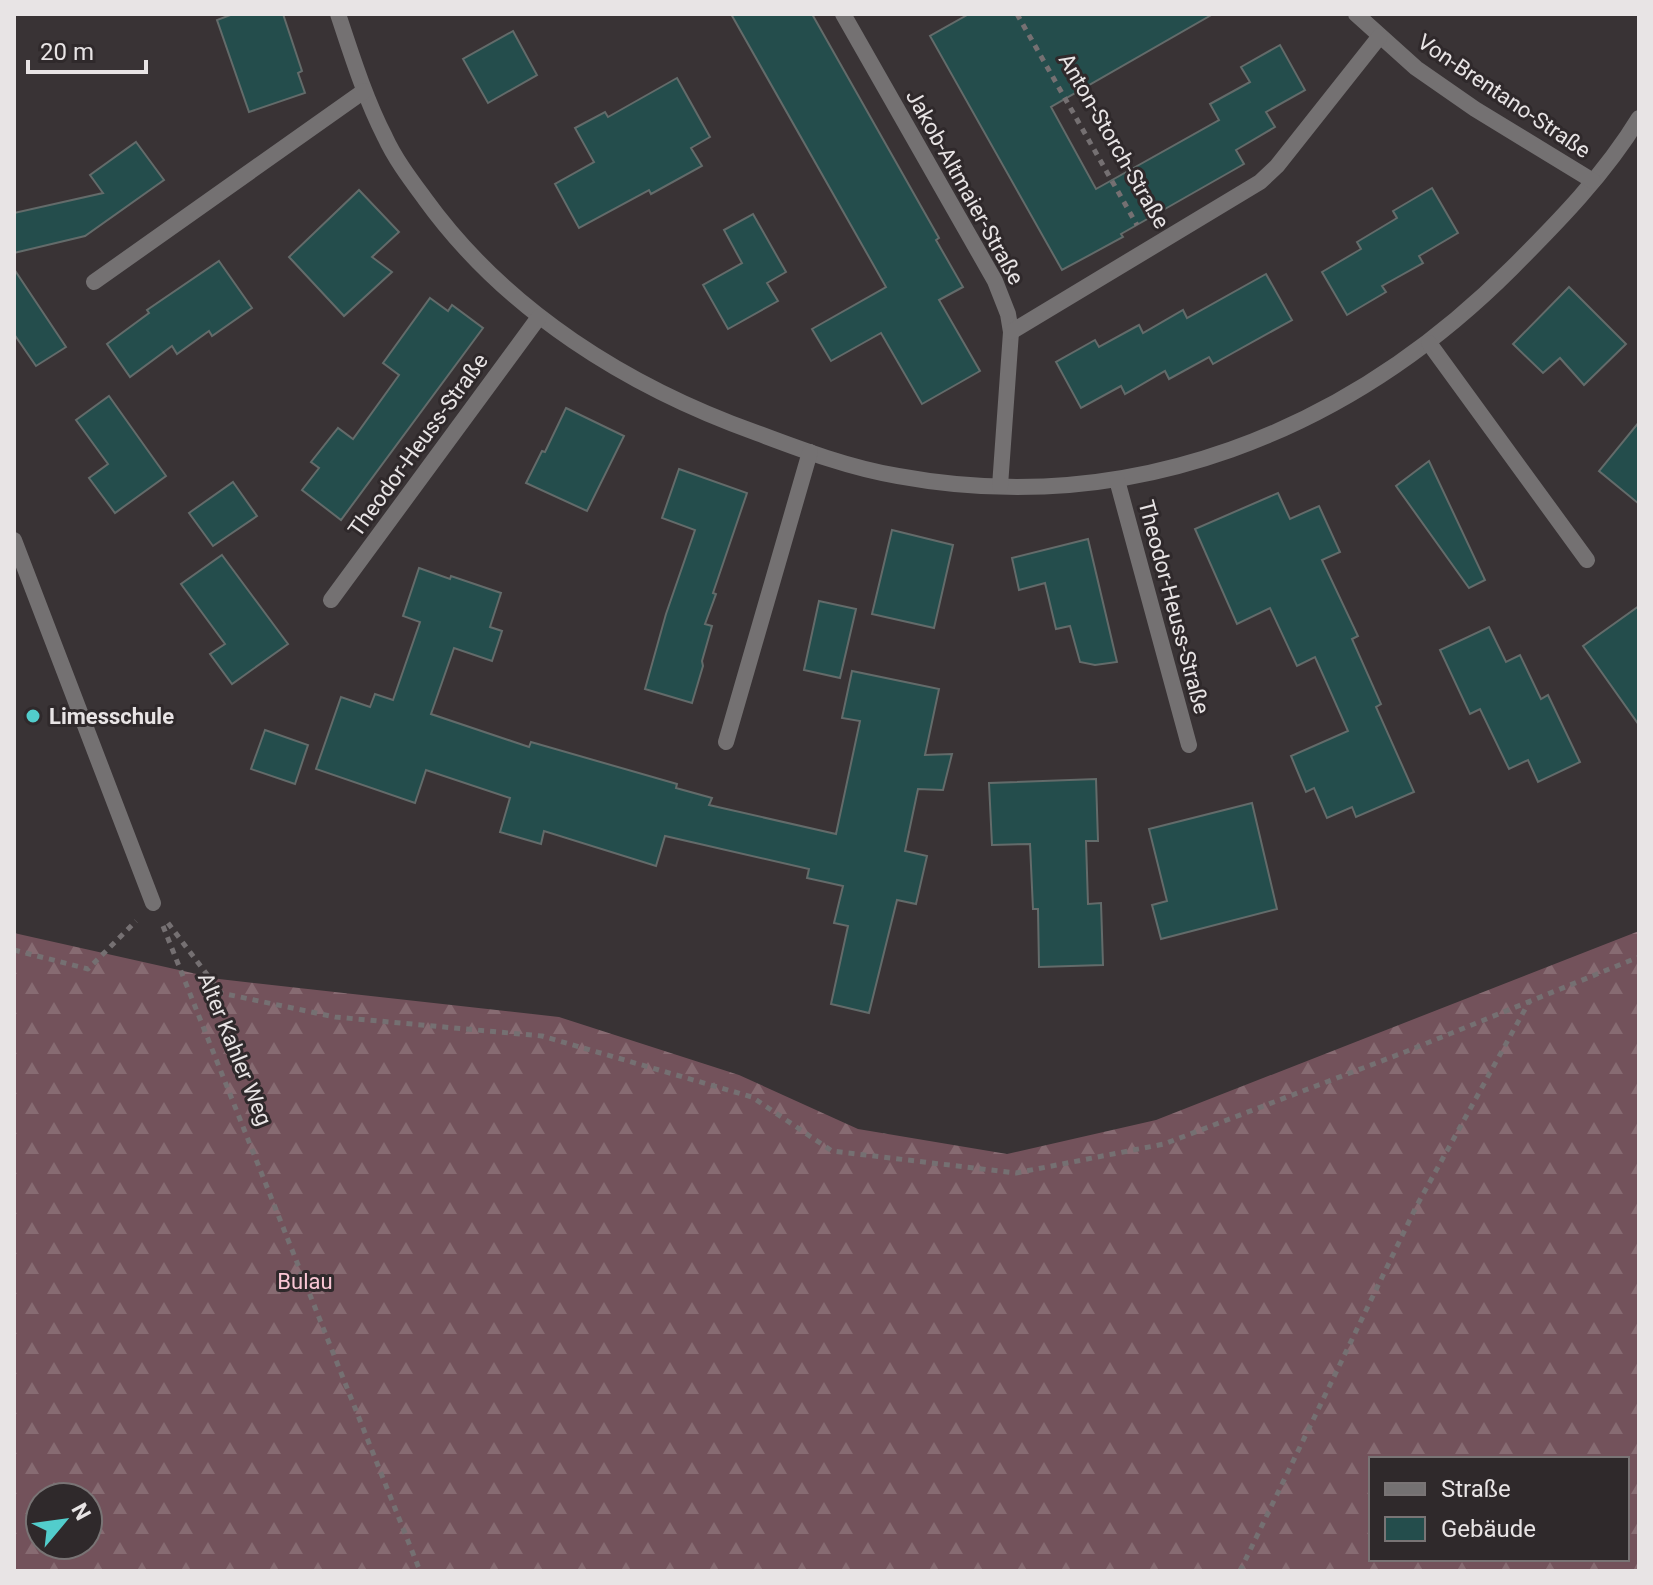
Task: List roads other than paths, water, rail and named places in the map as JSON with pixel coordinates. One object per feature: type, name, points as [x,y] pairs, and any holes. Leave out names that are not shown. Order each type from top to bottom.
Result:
[{"type":"street","name":"Theodor-Heuss-Straße","points":[[338,14],[364,91],[386,140],[435,213],[492,276],[539,317],[617,369],[732,424],[810,452],[895,476],[1000,486],[1117,480],[1172,469],[1228,453],[1363,388],[1429,343],[1486,294],[1593,181],[1639,118]]},
{"type":"street","name":"Jakob-Altmaier-Straße","points":[[843,14],[995,281],[1008,314],[1011,332],[1000,486]]},
{"type":"street","name":"Von-Brentano-Straße","points":[[1356,14],[1416,68],[1475,109],[1593,181]]},
{"type":"street","name":"Anton-Storch-Straße","points":[[1011,332],[1260,182],[1277,166],[1380,36]]},
{"type":"street","points":[[94,282],[364,91]]},
{"type":"street","name":"Theodor-Heuss-Straße","points":[[331,600],[539,317]]},
{"type":"street","points":[[1429,343],[1587,560]]},
{"type":"street","points":[[726,742],[810,452]]},
{"type":"street","name":"Theodor-Heuss-Straße","points":[[1117,480],[1189,745]]},
{"type":"street","points":[[14,540],[153,903]]},
{"type":"place","name":"Limesschule","points":[[33,716]]},
{"type":"park label","name":"Bulau","points":[[305,1281]]}]
